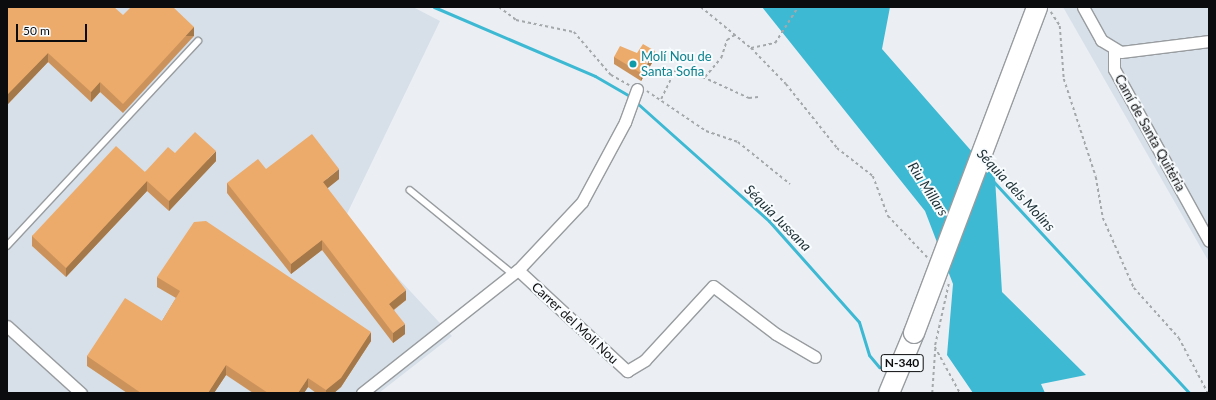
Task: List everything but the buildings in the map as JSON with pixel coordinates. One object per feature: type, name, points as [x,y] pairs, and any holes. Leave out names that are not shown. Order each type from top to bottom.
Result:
[{"type":"highway","name":"N-340","points":[[889,393],[914,333],[1036,7]]},
{"type":"street","points":[[1083,7],[1101,40],[1114,50],[1128,52],[1209,41]]},
{"type":"street","name":"Camí de Santa Quitèria","points":[[1114,50],[1114,69],[1209,241]]},
{"type":"street","points":[[362,393],[515,272],[582,202],[625,122],[637,89]]},
{"type":"street","name":"Carrer del Molí Nou","points":[[515,272],[627,371],[645,360],[713,286],[776,334],[815,357]]},
{"type":"street","points":[[7,326],[81,393]]},
{"type":"lane","points":[[7,246],[198,41]]},
{"type":"lane","points":[[410,190],[515,272]]},
{"type":"path","points":[[499,7],[516,20],[574,32],[611,74],[637,89],[661,99],[706,131],[738,142],[790,184]]},
{"type":"path","points":[[701,7],[736,34],[751,48],[786,84],[837,148],[873,176],[888,216],[933,263]]},
{"type":"path","points":[[751,48],[775,43],[798,7]]},
{"type":"path","points":[[1049,7],[1060,26],[1064,79],[1096,177],[1103,218],[1134,288],[1179,338],[1208,393]]},
{"type":"path","points":[[705,77],[721,58],[727,40],[736,34]]},
{"type":"path","points":[[661,99],[676,68],[705,77],[748,98],[758,97]]},
{"type":"path","points":[[932,393],[935,348],[949,294],[948,278]]},
{"type":"path","points":[[935,348],[960,393]]},
{"type":"shaded area","points":[[7,7],[413,7],[440,21],[344,220],[452,336],[379,393],[7,393]]},
{"type":"shaded area","points":[[1063,7],[1209,7],[1209,262]]},
{"type":"water","name":"Riu Millars","points":[[762,7],[890,7],[882,49],[995,178],[1002,292],[1086,375],[1041,384],[1045,393],[973,393],[947,355],[953,284],[925,211]]},
{"type":"waterway","name":"Séquia Jussana","points":[[434,7],[595,76],[629,96]]},
{"type":"waterway","name":"Séquia Jussana","points":[[637,103],[769,221],[859,322],[869,355],[879,367]]},
{"type":"waterway","name":"Séquia dels Molins","points":[[993,181],[1189,393]]},
{"type":"place","name":"Molí Nou de Santa Sofia","points":[[633,64]]}]
